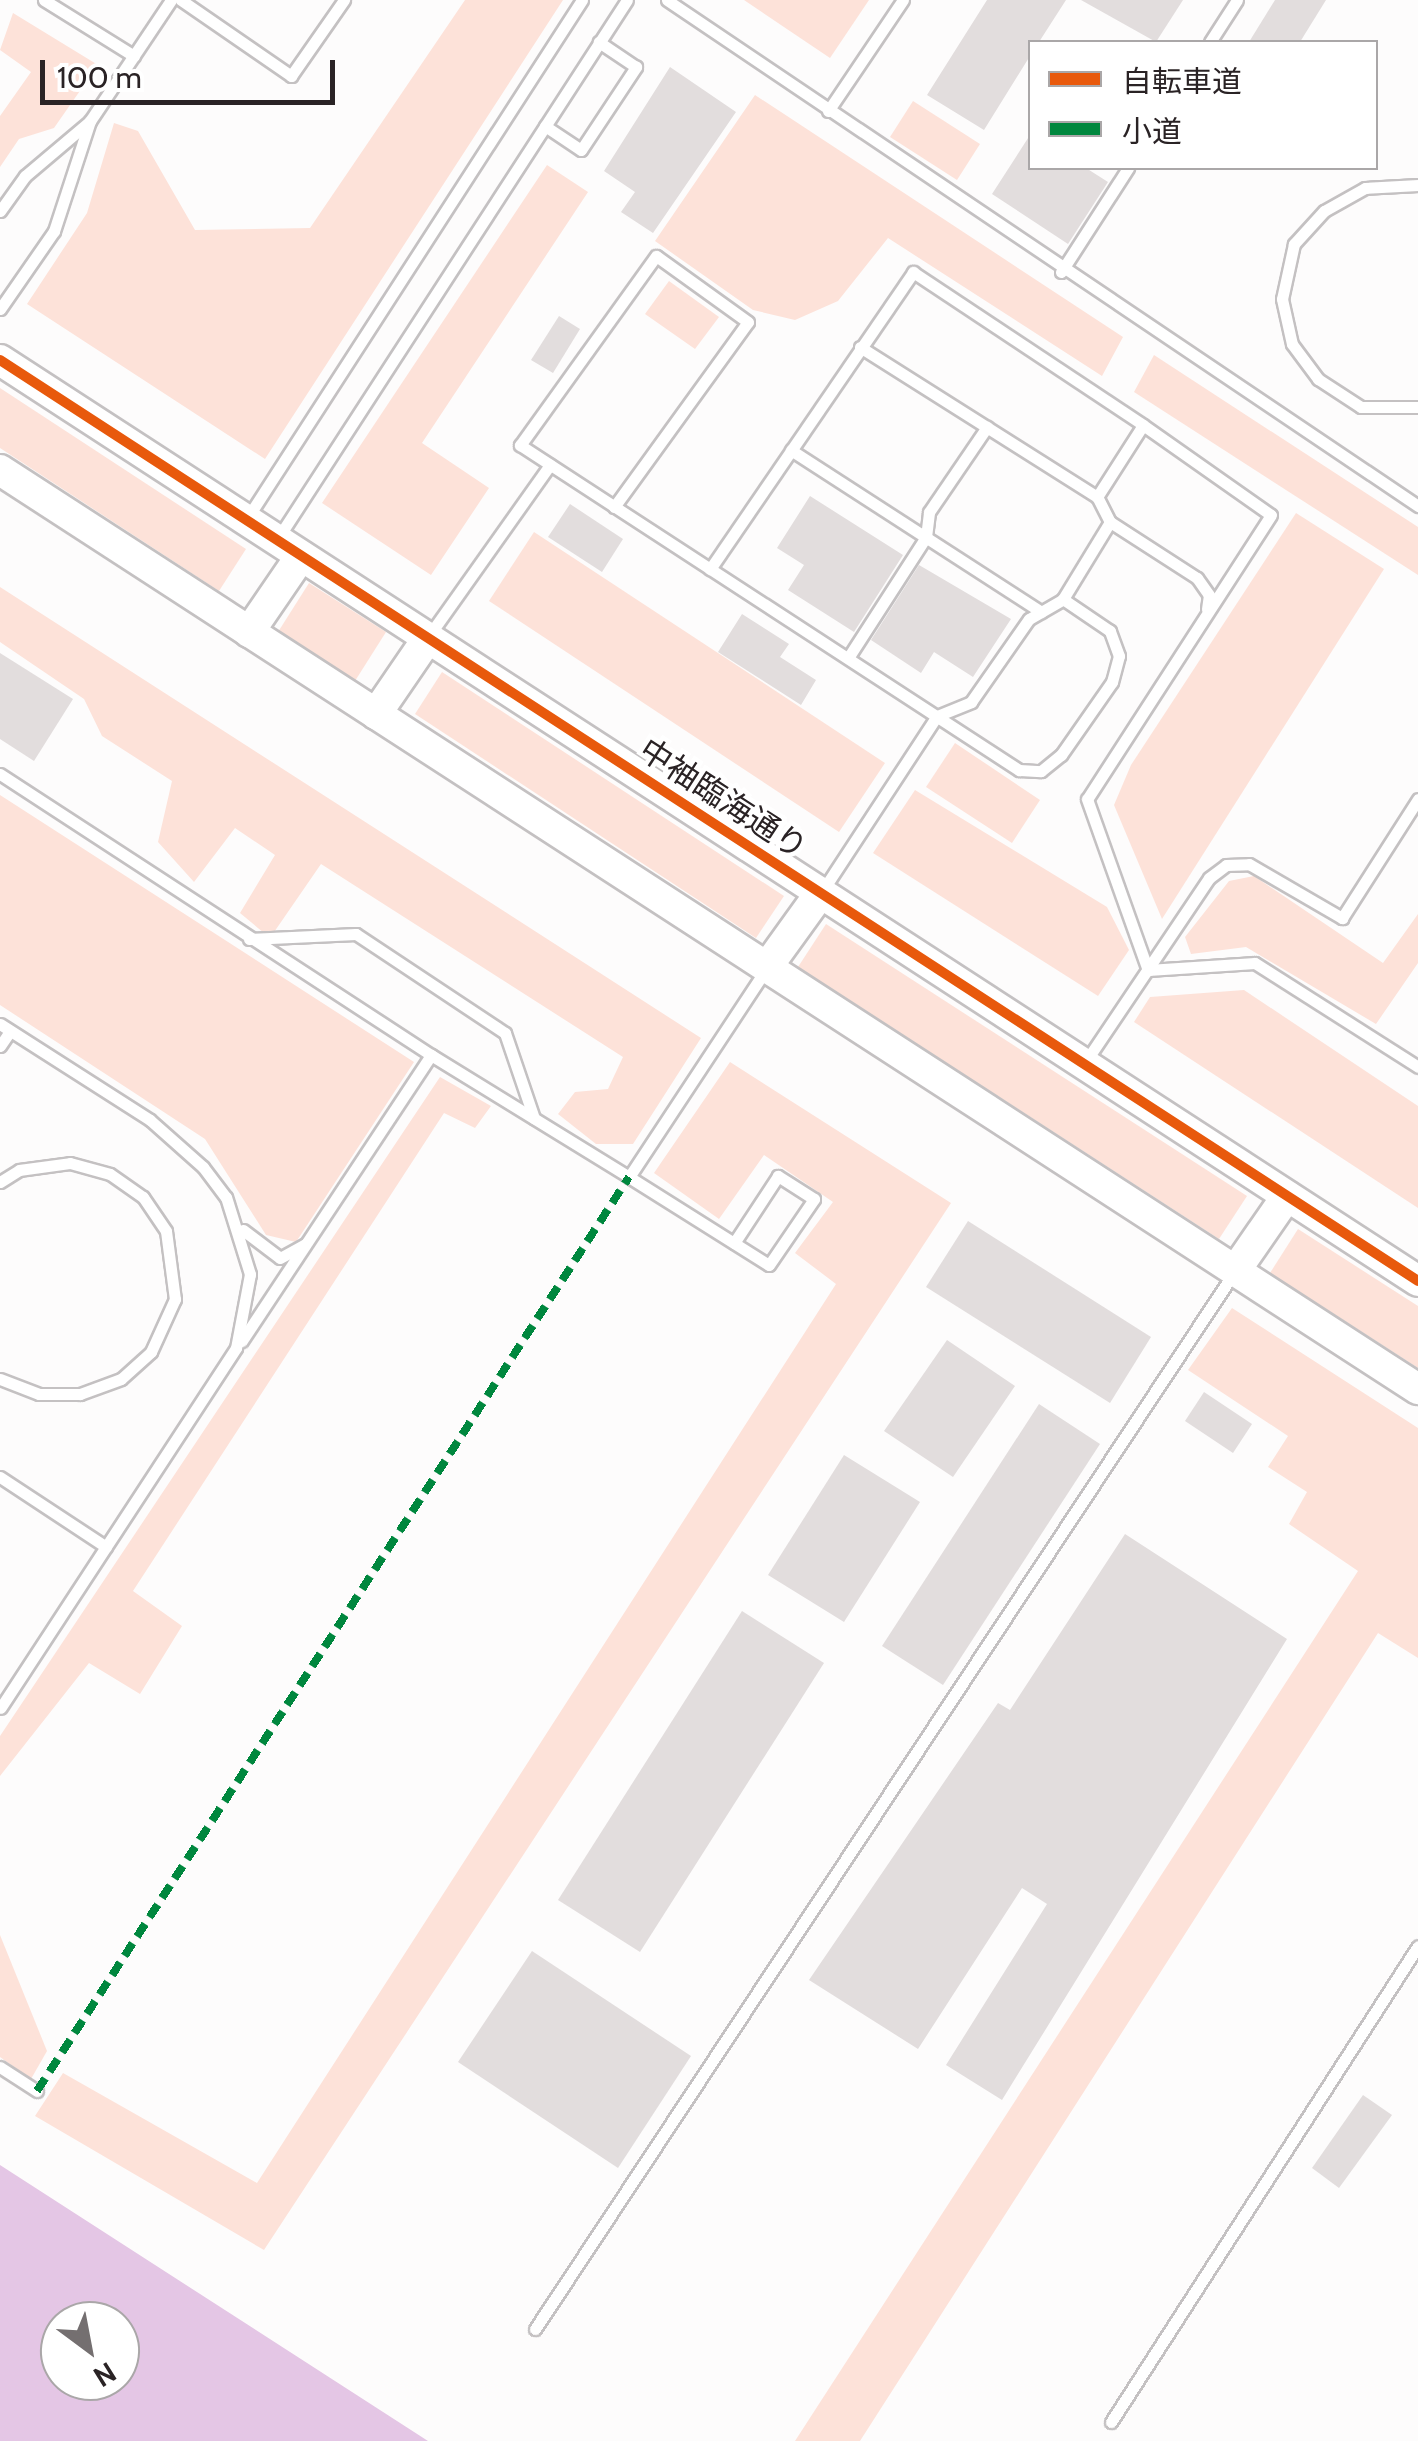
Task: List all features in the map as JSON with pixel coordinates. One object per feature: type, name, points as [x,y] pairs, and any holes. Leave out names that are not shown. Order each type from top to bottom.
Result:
[{"type":"street","name":"中袖臨海通り","points":[[0,360],[1418,1281]]},
{"type":"street","points":[[0,470],[1418,1389]]},
{"type":"street","points":[[249,632],[289,548]]},
{"type":"street","points":[[376,714],[428,638]]},
{"type":"street","points":[[767,967],[821,892]]},
{"type":"street","points":[[1235,1271],[1287,1196]]},
{"type":"lane","points":[[44,0],[134,56]]},
{"type":"lane","points":[[0,211],[25,176],[90,121],[171,0]]},
{"type":"lane","points":[[181,0],[292,76],[344,0]]},
{"type":"lane","points":[[246,520],[582,0]]},
{"type":"lane","points":[[289,548],[626,0]]},
{"type":"lane","points":[[668,0],[1061,272],[1418,506]]},
{"type":"lane","points":[[828,111],[903,0]]},
{"type":"lane","points":[[1211,40],[1237,0]]},
{"type":"lane","points":[[545,126],[582,150],[636,67],[599,42]]},
{"type":"lane","points":[[0,309],[54,231],[90,121]]},
{"type":"lane","points":[[1061,272],[1127,170]]},
{"type":"lane","points":[[1418,184],[1365,188],[1324,211],[1294,244],[1282,299],[1292,344],[1318,379],[1361,407],[1418,407]]},
{"type":"lane","points":[[614,507],[748,322],[656,256],[520,446],[1018,770],[1041,771],[1061,755],[1112,682],[1119,656],[1110,632],[1064,599]]},
{"type":"lane","points":[[710,569],[913,272],[1272,515],[1206,608],[1088,799],[1148,970]]},
{"type":"lane","points":[[860,347],[1097,497],[1110,522],[1198,578],[1209,595],[1206,608]]},
{"type":"lane","points":[[1097,497],[1143,425]]},
{"type":"lane","points":[[848,658],[926,538],[929,512],[987,427]]},
{"type":"lane","points":[[790,450],[1040,612]]},
{"type":"lane","points":[[428,638],[550,465]]},
{"type":"lane","points":[[821,892],[937,716],[972,702],[1040,612],[1064,599],[1110,522]]},
{"type":"lane","points":[[0,774],[249,938],[431,1054],[769,1265],[814,1199],[778,1176],[734,1243]]},
{"type":"lane","points":[[1084,1064],[1226,865],[1249,864],[1342,918],[1418,799]]},
{"type":"lane","points":[[249,938],[356,934],[505,1032],[534,1118]]},
{"type":"lane","points":[[1148,970],[1255,962],[1418,1067]]},
{"type":"lane","points":[[629,1177],[767,967]]},
{"type":"lane","points":[[0,1046],[5,1028],[150,1120],[203,1167],[238,1224],[250,1274],[236,1348]]},
{"type":"lane","points":[[0,1708],[431,1054]]},
{"type":"lane","points":[[0,1182],[19,1170],[70,1164],[110,1174],[143,1197],[166,1231],[175,1285],[151,1352],[120,1378],[80,1394],[40,1394],[0,1379]]},
{"type":"lane","points":[[238,1224],[280,1258],[312,1238]]},
{"type":"lane","points":[[536,2329],[1235,1271]]},
{"type":"lane","points":[[0,1476],[106,1547]]},
{"type":"lane","points":[[1111,2422],[1418,1946]]},
{"type":"lane","points":[[0,2067],[37,2091]]},
{"type":"shaded area","points":[[465,0],[563,0],[265,459],[27,304],[87,213],[114,123],[138,131],[195,230],[310,228]]},
{"type":"shaded area","points":[[744,0],[869,0],[830,58]]},
{"type":"shaded area","points":[[13,13],[98,65],[54,128],[19,139],[0,167],[0,116],[31,72],[0,50]]},
{"type":"shaded area","points":[[755,95],[1123,337],[1102,376],[888,238],[838,301],[795,320],[753,310],[655,241]]},
{"type":"shaded area","points":[[913,101],[980,144],[957,180],[890,137]]},
{"type":"shaded area","points":[[547,165],[588,192],[422,443],[489,488],[431,575],[322,503]]},
{"type":"shaded area","points":[[669,281],[719,317],[695,349],[645,314]]},
{"type":"shaded area","points":[[1154,355],[1418,527],[1418,575],[1134,392]]},
{"type":"shaded area","points":[[0,388],[246,549],[219,591],[0,448]]},
{"type":"shaded area","points":[[1296,513],[1384,569],[1162,919],[1114,805],[1131,765]]},
{"type":"shaded area","points":[[534,532],[885,763],[839,832],[489,601]]},
{"type":"shaded area","points":[[309,583],[386,632],[355,681],[278,632]]},
{"type":"shaded area","points":[[0,587],[701,1038],[633,1144],[596,1144],[558,1114],[575,1092],[608,1089],[623,1057],[321,864],[270,938],[240,913],[275,855],[235,828],[194,882],[158,842],[172,781],[102,736],[84,699],[0,642]]},
{"type":"shaded area","points":[[442,672],[784,896],[756,938],[415,714]]},
{"type":"shaded area","points":[[955,743],[1040,800],[1012,843],[926,787]]},
{"type":"shaded area","points":[[915,790],[1107,907],[1129,950],[1098,996],[873,853]]},
{"type":"shaded area","points":[[0,795],[414,1062],[296,1242],[266,1235],[205,1139],[0,1005]]},
{"type":"shaded area","points":[[1254,876],[1383,963],[1418,914],[1418,963],[1376,1024],[1246,947],[1191,954],[1185,937],[1229,881]]},
{"type":"shaded area","points":[[826,924],[1247,1196],[1219,1239],[798,967]]},
{"type":"shaded area","points":[[1244,990],[1418,1106],[1418,1208],[1134,1022],[1150,997]]},
{"type":"shaded area","points":[[730,1062],[951,1203],[264,2250],[35,2116],[63,2073],[257,2183],[836,1284],[795,1253],[833,1202],[764,1155],[719,1219],[654,1173]]},
{"type":"shaded area","points":[[440,1077],[491,1106],[475,1128],[444,1113],[133,1591],[182,1626],[140,1694],[89,1663],[0,1776],[0,1736]]},
{"type":"shaded area","points":[[1298,1229],[1418,1306],[1418,1368],[1270,1273]]},
{"type":"shaded area","points":[[1232,1308],[1418,1428],[1418,1658],[1378,1633],[860,2441],[795,2441],[1358,1571],[1289,1524],[1307,1492],[1268,1467],[1288,1436],[1188,1370]]},
{"type":"shaded area","points":[[0,1935],[47,2051],[31,2079],[0,2057]]},
{"type":"shaded area","points":[[0,2165],[428,2441],[0,2441]]},
{"type":"building","points":[[987,0],[1066,0],[1040,40],[1028,40],[1028,59],[984,130],[927,95]]},
{"type":"building","points":[[1081,0],[1183,0],[1157,40]]},
{"type":"building","points":[[1275,0],[1326,0],[1301,40],[1250,40]]},
{"type":"building","points":[[670,67],[736,112],[653,233],[621,212],[635,192],[604,171]]},
{"type":"building","points":[[1028,138],[1028,170],[1089,170],[1108,182],[1068,244],[992,194]]},
{"type":"building","points":[[559,316],[580,329],[553,373],[531,360]]},
{"type":"building","points":[[810,496],[903,555],[854,632],[788,590],[804,565],[777,548]]},
{"type":"building","points":[[570,504],[623,539],[602,572],[548,537]]},
{"type":"building","points":[[919,565],[1011,619],[973,677],[934,652],[921,673],[871,640]]},
{"type":"building","points":[[742,614],[789,644],[780,657],[816,680],[801,705],[718,652]]},
{"type":"building","points":[[0,653],[73,699],[34,761],[0,739]]},
{"type":"building","points":[[968,1221],[1151,1337],[1110,1403],[926,1287]]},
{"type":"building","points":[[947,1340],[1015,1386],[953,1477],[884,1431]]},
{"type":"building","points":[[1204,1392],[1252,1424],[1233,1453],[1185,1421]]},
{"type":"building","points":[[1039,1404],[1100,1444],[943,1685],[882,1646]]},
{"type":"building","points":[[844,1455],[920,1502],[844,1622],[768,1575]]},
{"type":"building","points":[[1125,1534],[1287,1639],[1002,2100],[946,2065],[1047,1904],[1022,1888],[918,2049],[809,1980],[998,1703],[1010,1710]]},
{"type":"building","points":[[742,1611],[824,1663],[640,1952],[558,1900]]},
{"type":"building","points":[[532,1951],[691,2056],[618,2168],[458,2062]]},
{"type":"building","points":[[1363,2095],[1392,2115],[1339,2188],[1312,2168]]},
{"type":"marked path","points":[[37,2091],[629,1177]]},
{"type":"cycle path","points":[[0,360],[1418,1281]]}]
